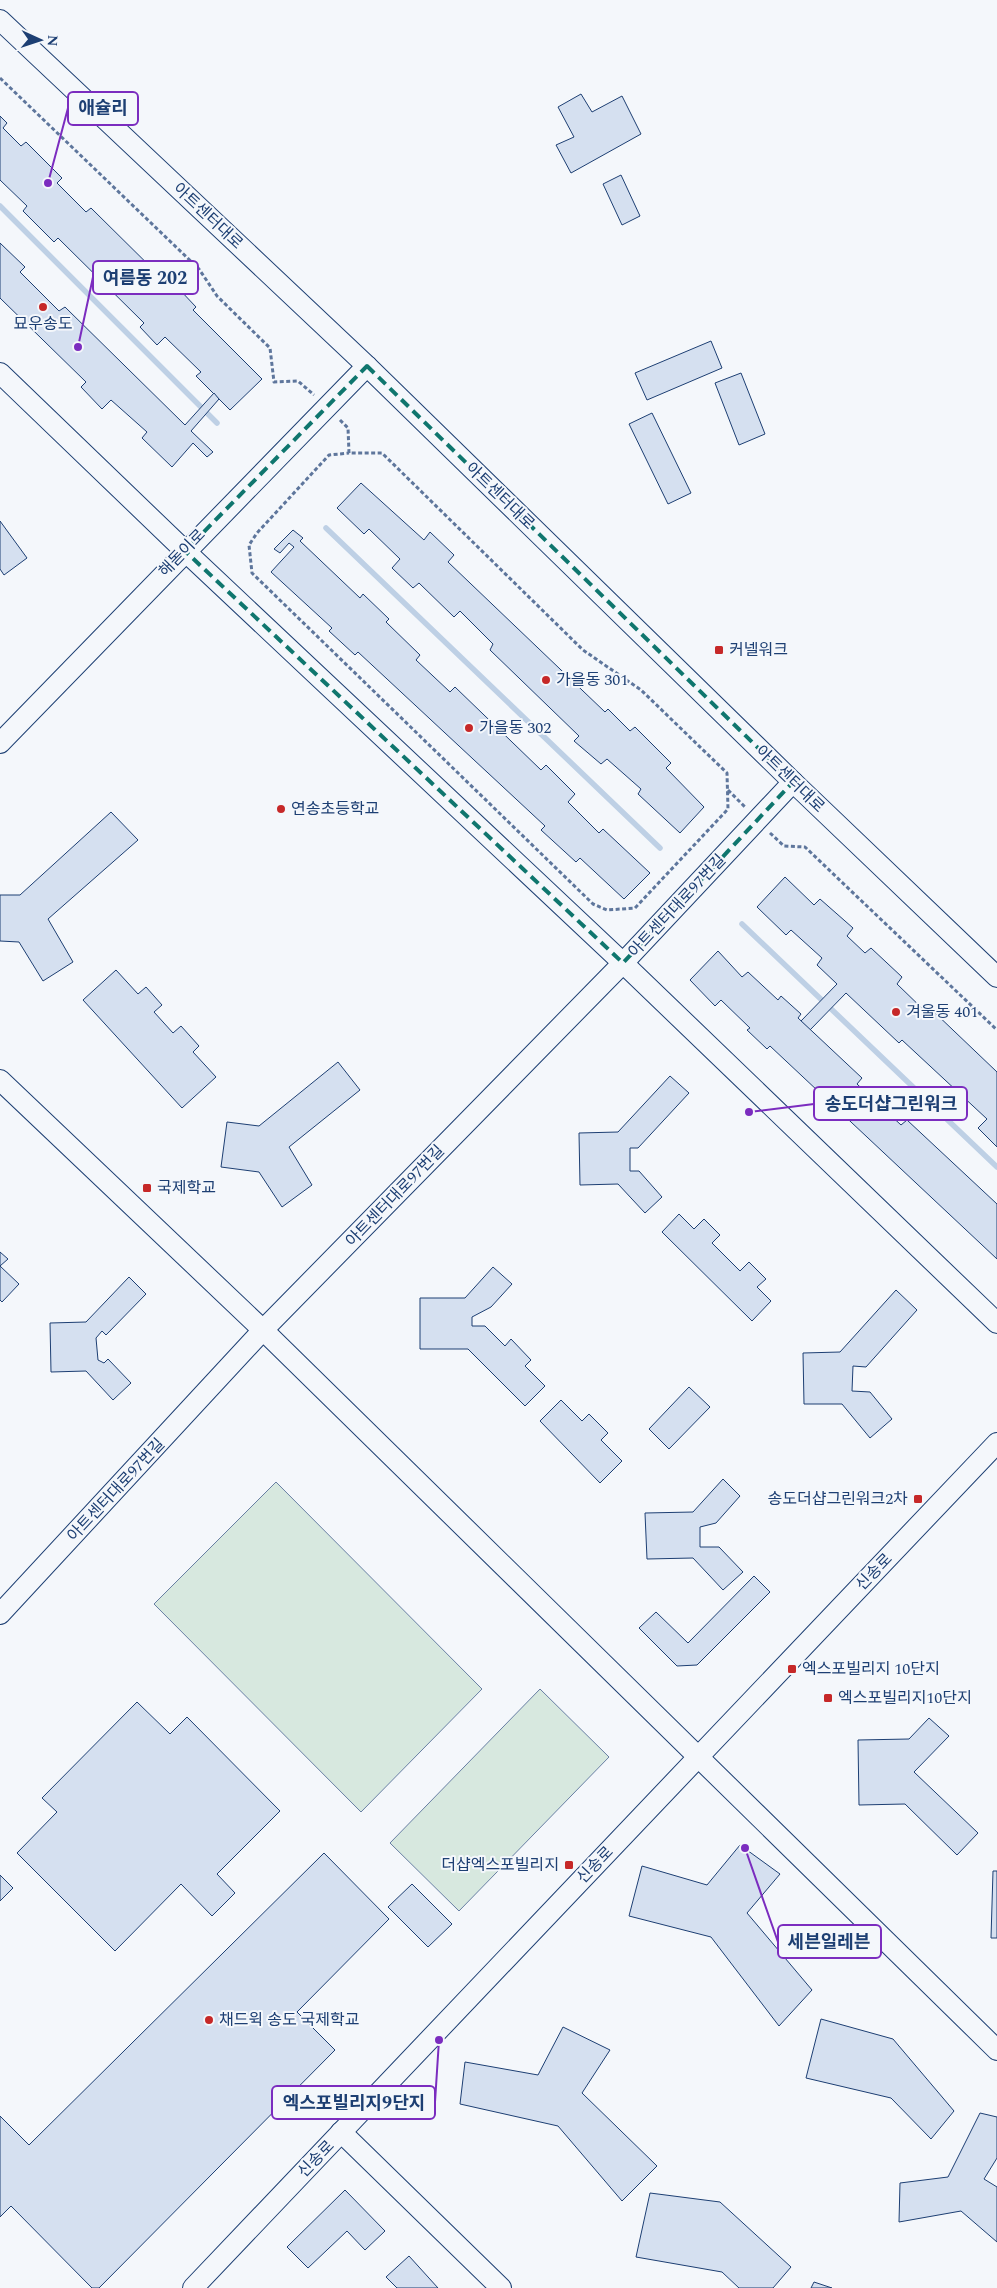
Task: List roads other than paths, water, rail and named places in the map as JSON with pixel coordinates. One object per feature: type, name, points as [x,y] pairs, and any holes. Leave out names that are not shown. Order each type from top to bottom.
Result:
[{"type":"street","name":"아트센터대로","points":[[0,20],[367,366],[793,782],[997,977]]},
{"type":"street","name":"해돋이로","points":[[0,743],[367,366]]},
{"type":"street","points":[[0,373],[185,551],[623,963],[997,1323]]},
{"type":"street","name":"아트센터대로97번길","points":[[0,1614],[264,1330],[623,963],[793,782]]},
{"type":"street","points":[[0,1080],[264,1330],[997,2050]]},
{"type":"street","name":"신송로","points":[[193,2288],[997,1443]]},
{"type":"street","points":[[341,2132],[501,2288]]},
{"type":"waterway","points":[[0,206],[217,423]]},
{"type":"waterway","points":[[326,528],[660,848]]},
{"type":"waterway","points":[[742,924],[997,1167]]},
{"type":"place","name":"애슐리","points":[[48,183]]},
{"type":"place","name":"묘우송도","points":[[43,307]]},
{"type":"place","name":"여름동 202","points":[[78,347]]},
{"type":"place","name":"커넬워크","points":[[719,650]]},
{"type":"place","name":"가을동 301","points":[[546,680]]},
{"type":"place","name":"가을동 302","points":[[469,728]]},
{"type":"place","name":"연송초등학교","points":[[281,809]]},
{"type":"place","name":"겨울동 401","points":[[896,1012]]},
{"type":"place","name":"송도더샵그린워크","points":[[749,1112]]},
{"type":"place","name":"국제학교","points":[[147,1188]]},
{"type":"place","name":"송도더샵그린워크2차","points":[[918,1499]]},
{"type":"place","name":"엑스포빌리지 10단지","points":[[792,1669]]},
{"type":"place","name":"엑스포빌리지10단지","points":[[828,1698]]},
{"type":"place","name":"세븐일레븐","points":[[745,1848]]},
{"type":"place","name":"더샵엑스포빌리지","points":[[569,1865]]},
{"type":"place","name":"채드윅 송도 국제학교","points":[[209,2020]]},
{"type":"place","name":"엑스포빌리지9단지","points":[[439,2040]]}]
